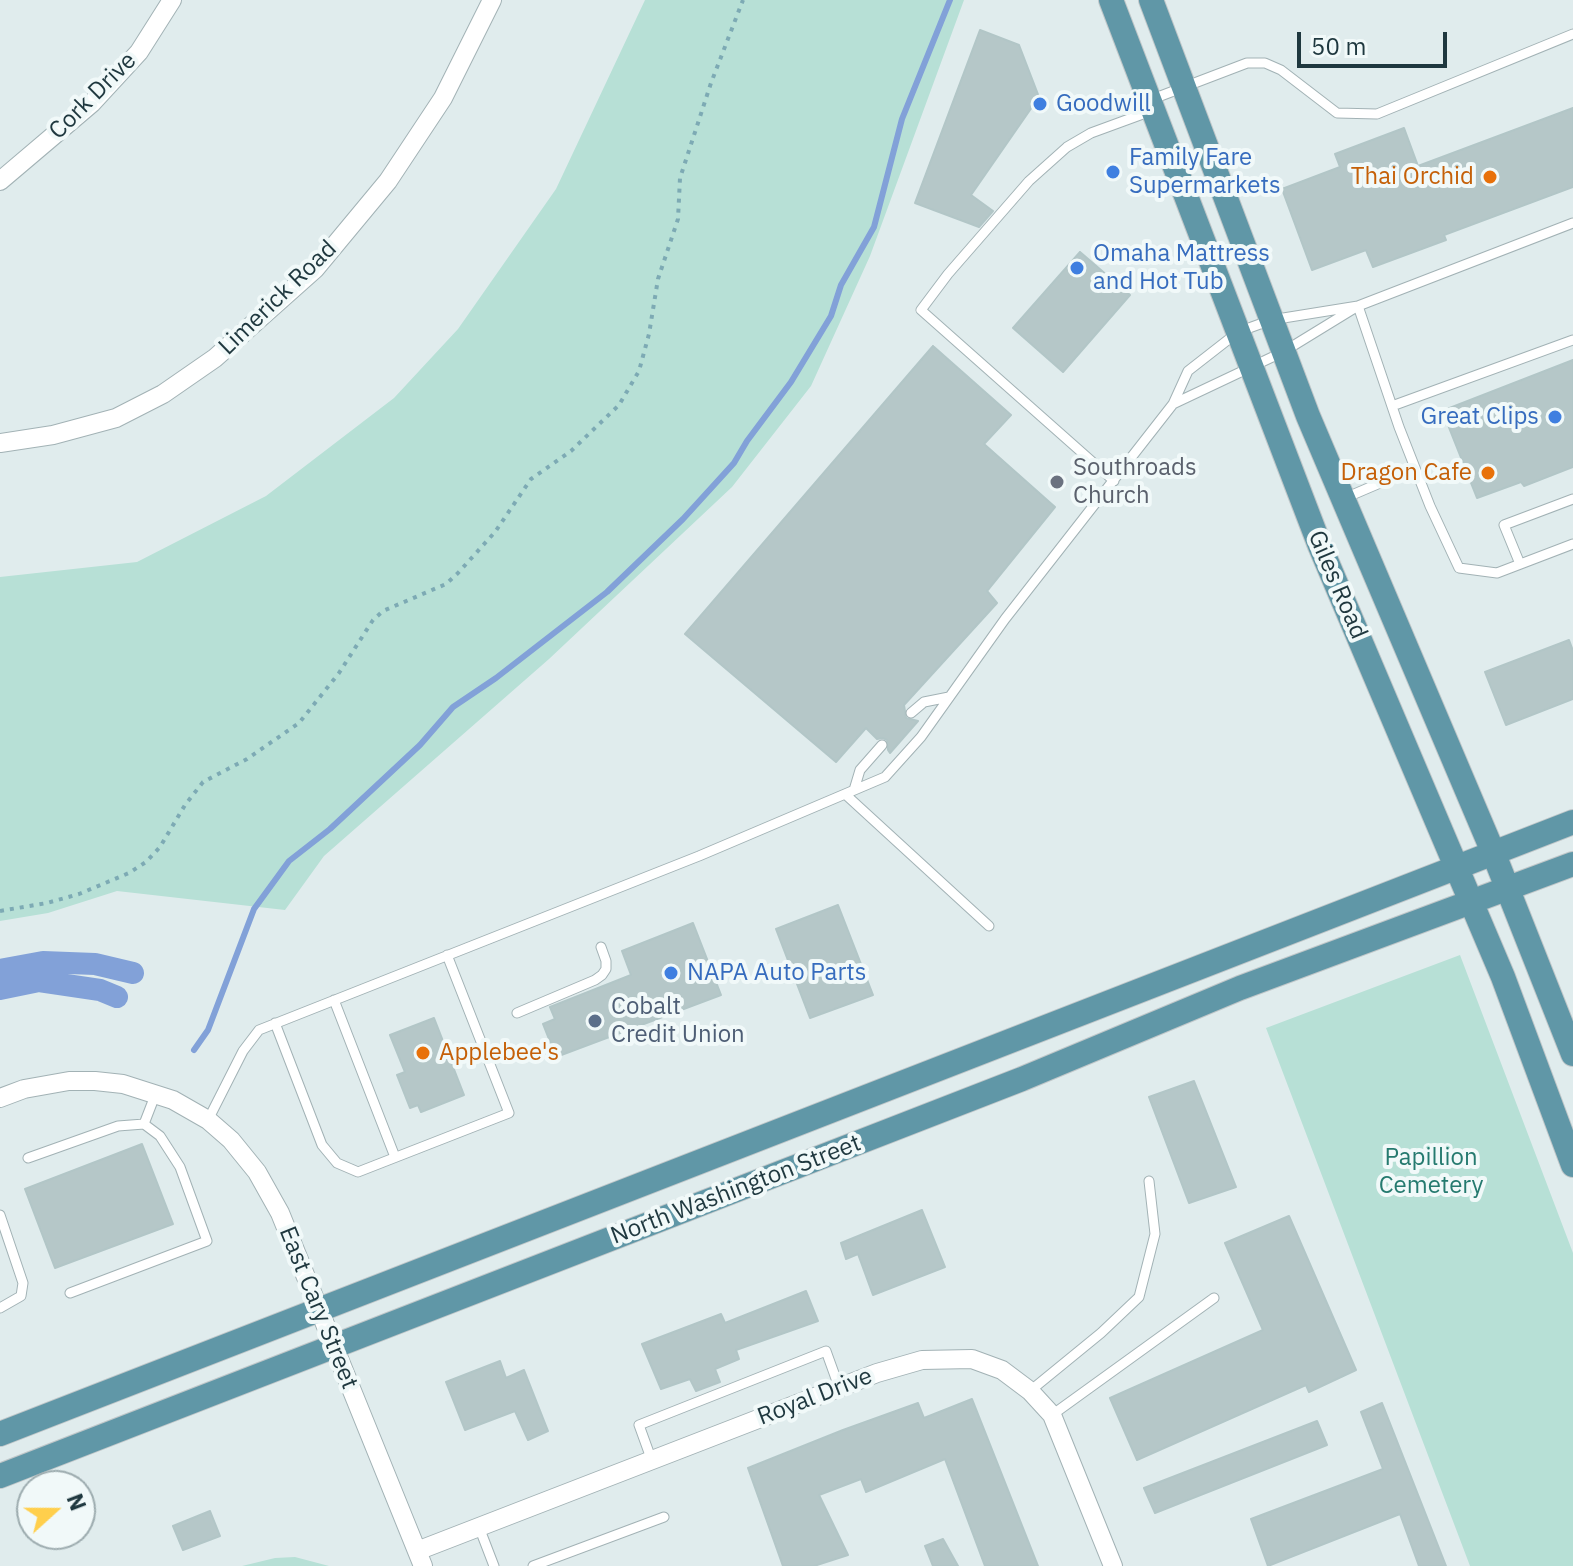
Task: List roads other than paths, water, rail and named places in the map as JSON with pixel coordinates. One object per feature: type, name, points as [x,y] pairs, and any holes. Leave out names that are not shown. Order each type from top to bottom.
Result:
[{"type":"main road","name":"Giles Road","points":[[1111,0],[1320,546],[1503,977],[1573,1165]]},
{"type":"main road","name":"Giles Road","points":[[1151,0],[1283,352],[1342,499],[1493,852],[1573,1054]]},
{"type":"main road","name":"North Washington Street","points":[[0,1434],[1573,822]]},
{"type":"main road","name":"North Washington Street","points":[[0,1476],[1022,1079],[1240,988],[1573,864]]},
{"type":"street","name":"Cork Drive","points":[[0,181],[92,103],[139,52],[172,0]]},
{"type":"street","name":"Limerick Road","points":[[0,443],[53,435],[116,418],[163,394],[215,358],[304,279],[388,181],[443,98],[492,0]]},
{"type":"street","name":"East Cary Street","points":[[0,1098],[24,1089],[69,1081],[123,1084],[156,1093],[208,1120],[231,1140],[268,1192],[420,1558]]},
{"type":"street","name":"Royal Drive","points":[[420,1558],[479,1527],[839,1387],[922,1360],[972,1359],[1002,1370],[1030,1391],[1052,1415],[1113,1566]]},
{"type":"lane","points":[[1114,481],[921,310],[948,274],[1029,181],[1067,147],[1091,133],[1185,86],[1247,63],[1265,63],[1281,70],[1337,113],[1377,114],[1573,34]]},
{"type":"lane","points":[[1173,404],[1283,352],[1358,306],[1573,223]]},
{"type":"lane","points":[[208,1120],[243,1051],[259,1030],[699,856],[885,777],[921,737],[1040,572],[1173,404],[1188,371],[1238,332],[1271,320],[1358,306]]},
{"type":"lane","points":[[1358,306],[1415,468],[1459,568],[1497,573],[1573,544]]},
{"type":"lane","points":[[1392,406],[1573,340]]},
{"type":"lane","points":[[1342,499],[1415,468]]},
{"type":"lane","points":[[1520,564],[1504,525],[1573,499]]},
{"type":"lane","points":[[911,713],[924,702],[949,697]]},
{"type":"lane","points":[[850,792],[860,770],[882,745]]},
{"type":"lane","points":[[850,792],[989,926]]},
{"type":"lane","points":[[517,1013],[595,980],[606,969],[601,947]]},
{"type":"lane","points":[[275,1023],[322,1145],[337,1163],[358,1172],[509,1113],[447,955]]},
{"type":"lane","points":[[334,1000],[395,1157]]},
{"type":"lane","points":[[144,1124],[156,1093]]},
{"type":"lane","points":[[28,1158],[118,1126],[144,1124],[160,1136],[180,1167],[207,1241],[70,1293]]},
{"type":"lane","points":[[1030,1391],[1101,1333],[1139,1297],[1155,1234],[1149,1181]]},
{"type":"lane","points":[[0,1215],[23,1283],[21,1296],[0,1308]]},
{"type":"lane","points":[[1052,1415],[1214,1298]]},
{"type":"lane","points":[[652,1461],[639,1425],[653,1419],[826,1351],[839,1387]]},
{"type":"lane","points":[[533,1566],[664,1517]]},
{"type":"lane","points":[[479,1527],[494,1566]]},
{"type":"waterway","points":[[194,1050],[208,1030],[254,909],[289,861],[330,829],[420,745],[453,707],[496,678],[607,592],[683,519],[734,463],[791,382],[831,316],[841,285],[874,227],[902,119],[950,0]]},
{"type":"waterway","points":[[0,970],[43,962],[95,964],[133,973]]},
{"type":"waterway","points":[[0,989],[39,981],[100,990],[117,997]]},
{"type":"place","name":"Goodwill","points":[[1040,104]]},
{"type":"place","name":"Family Fare Supermarkets","points":[[1113,172]]},
{"type":"place","name":"Thai Orchid","points":[[1490,177]]},
{"type":"place","name":"Omaha Mattress and Hot Tub","points":[[1077,268]]},
{"type":"place","name":"Great Clips","points":[[1555,417]]},
{"type":"place","name":"Dragon Cafe","points":[[1488,473]]},
{"type":"place","name":"Southroads Church","points":[[1057,482]]},
{"type":"place","name":"NAPA Auto Parts","points":[[671,973]]},
{"type":"place","name":"Cobalt Credit Union","points":[[595,1021]]},
{"type":"place","name":"Applebee's","points":[[423,1053]]},
{"type":"park label","name":"Papillion Cemetery","points":[[1431,1172]]}]
